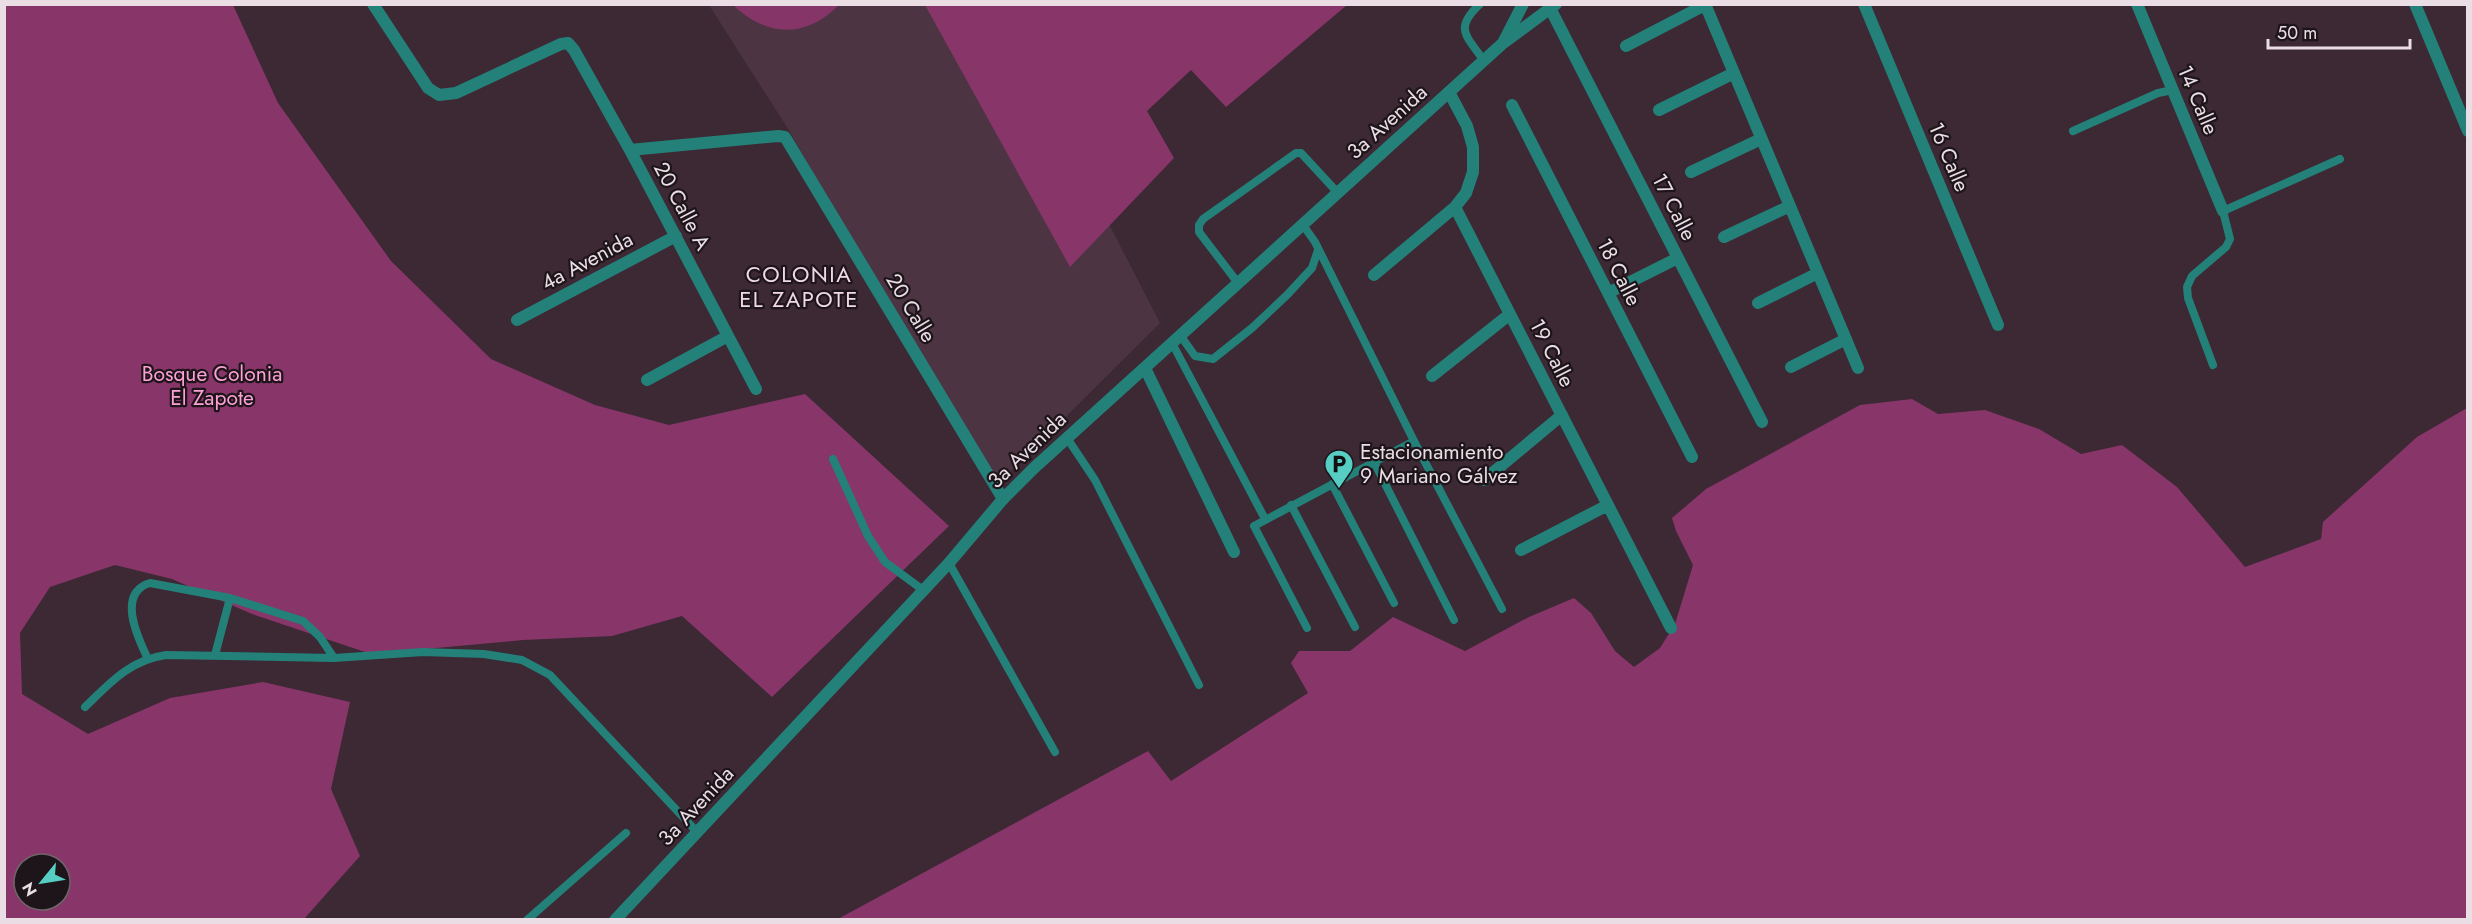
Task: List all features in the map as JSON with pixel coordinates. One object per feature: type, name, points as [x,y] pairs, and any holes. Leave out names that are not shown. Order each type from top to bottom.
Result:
[{"type":"street","name":"20 Calle A","points":[[373,4],[428,88],[439,95],[456,93],[561,44],[568,43],[630,150],[756,389]]},
{"type":"street","name":"3a Avenida","points":[[1502,44],[1523,4]]},
{"type":"street","name":"16 Calle","points":[[1864,4],[1998,326]]},
{"type":"street","name":"14 Calle","points":[[2137,4],[2223,212]]},
{"type":"street","points":[[2415,4],[2468,131]]},
{"type":"street","points":[[1626,46],[1705,5],[1858,368]]},
{"type":"street","name":"3a Avenida","points":[[615,920],[949,562],[1003,499],[1067,438],[1502,44],[1554,7]]},
{"type":"street","name":"17 Calle","points":[[1554,7],[1762,422]]},
{"type":"street","points":[[1659,110],[1734,73]]},
{"type":"street","points":[[1374,275],[1463,199],[1469,184],[1474,155],[1467,126],[1449,92]]},
{"type":"street","name":"18 Calle","points":[[1512,105],[1692,457]]},
{"type":"street","name":"20 Calle","points":[[630,150],[778,135],[785,137],[1003,499]]},
{"type":"street","points":[[1691,172],[1761,139]]},
{"type":"street","points":[[1724,237],[1790,206]]},
{"type":"street","name":"19 Calle","points":[[1455,207],[1671,628]]},
{"type":"street","name":"4a Avenida","points":[[517,321],[676,236]]},
{"type":"street","points":[[1608,293],[1678,258]]},
{"type":"street","points":[[1758,303],[1818,273]]},
{"type":"street","points":[[1432,376],[1510,314]]},
{"type":"street","points":[[647,380],[728,336]]},
{"type":"street","points":[[1791,368],[1846,339]]},
{"type":"street","points":[[1145,368],[1234,552]]},
{"type":"street","points":[[1484,480],[1562,416]]},
{"type":"street","points":[[1521,550],[1608,505]]},
{"type":"lane","points":[[1480,4],[1467,17],[1464,26],[1466,34],[1484,61]]},
{"type":"lane","points":[[2073,131],[2158,93],[2173,90]]},
{"type":"lane","points":[[1238,283],[1198,232],[1203,219],[1296,153],[1301,153],[1338,193]]},
{"type":"lane","points":[[2213,365],[2188,298],[2187,287],[2192,276],[2226,247],[2230,239],[2223,212],[2340,159]]},
{"type":"lane","points":[[1303,225],[1318,250],[1502,609]]},
{"type":"lane","points":[[1176,339],[1195,356],[1213,359],[1252,328],[1287,295],[1312,268],[1318,250]]},
{"type":"lane","points":[[1176,339],[1265,519]]},
{"type":"lane","points":[[1067,438],[1095,480],[1199,686]]},
{"type":"lane","points":[[1306,628],[1254,526],[1414,441]]},
{"type":"lane","points":[[833,459],[868,536],[885,562],[923,590]]},
{"type":"lane","points":[[1374,462],[1454,620]]},
{"type":"lane","points":[[1332,484],[1394,603]]},
{"type":"lane","points":[[1291,505],[1355,627]]},
{"type":"lane","points":[[949,562],[1055,752]]},
{"type":"lane","points":[[147,657],[137,636],[131,610],[136,591],[142,585],[150,583],[230,598],[303,621],[320,637],[334,658]]},
{"type":"lane","points":[[215,655],[230,598]]},
{"type":"lane","points":[[85,707],[121,673],[147,657],[215,655],[334,658],[423,652],[484,654],[522,660],[550,675],[698,833]]},
{"type":"lane","points":[[527,920],[626,833]]},
{"type":"shaded area","points":[[709,5],[996,5],[1160,323],[992,490],[790,132]]},
{"type":"shaded area","points":[[733,5],[839,5],[813,24],[786,30],[759,23]]},
{"type":"green space","name":"Bosque Colonia El Zapote","points":[[5,5],[233,5],[278,103],[391,261],[491,359],[595,405],[669,425],[805,394],[949,526],[772,697],[682,616],[612,636],[523,640],[371,654],[252,614],[172,579],[115,565],[50,587],[20,633],[22,694],[88,734],[170,698],[263,682],[350,702],[331,789],[360,856],[304,919],[5,920]]},
{"type":"green space","points":[[925,5],[1347,5],[1226,107],[1191,70],[1147,111],[1174,158],[1070,267]]},
{"type":"green space","points":[[1912,399],[1938,414],[1985,410],[2039,429],[2081,454],[2122,445],[2177,487],[2245,567],[2321,539],[2323,522],[2417,437],[2467,408],[2467,919],[836,920],[1148,751],[1171,781],[1308,693],[1291,663],[1299,651],[1350,651],[1393,617],[1465,651],[1529,617],[1574,598],[1591,613],[1615,651],[1634,667],[1660,648],[1675,624],[1693,565],[1672,518],[1706,489],[1860,405]]},
{"type":"place","name":"Estacionamiento 9 Mariano Gálvez","points":[[1339,490]]},
{"type":"district","name":"COLONIA EL ZAPOTE","points":[[799,286]]}]
